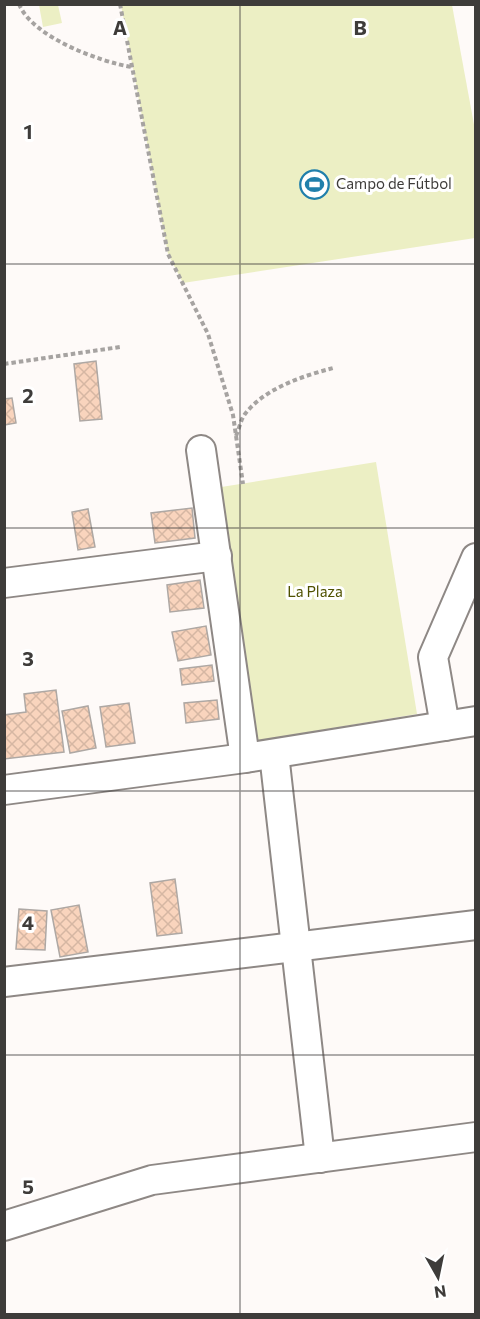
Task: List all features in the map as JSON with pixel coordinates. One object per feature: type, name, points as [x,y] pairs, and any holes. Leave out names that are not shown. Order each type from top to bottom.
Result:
[{"type":"street","points":[[201,450],[245,758]]},
{"type":"street","points":[[4,583],[217,556]]},
{"type":"street","points":[[446,726],[433,657],[476,558]]},
{"type":"street","points":[[4,790],[274,754],[476,721]]},
{"type":"street","points":[[274,754],[298,947],[320,1158]]},
{"type":"street","points":[[4,982],[476,925]]},
{"type":"street","points":[[4,1226],[152,1180],[476,1137]]},
{"type":"path","points":[[19,4],[40,28],[69,46],[108,63],[132,67]]},
{"type":"path","points":[[120,4],[168,254],[208,334],[233,415],[243,484]]},
{"type":"path","points":[[4,364],[120,347]]},
{"type":"path","points":[[235,440],[244,414],[274,391],[300,376],[333,368]]},
{"type":"green space","points":[[39,5],[58,5],[62,23],[43,27]]},
{"type":"green space","name":"Campo de Fútbol","points":[[121,5],[452,5],[475,130],[475,238],[183,283],[168,254]]},
{"type":"green space","name":"La Plaza","points":[[376,462],[417,714],[256,741],[215,488]]},
{"type":"building","points":[[96,361],[102,419],[80,421],[74,364]]},
{"type":"building","points":[[12,398],[16,423],[4,425],[4,399]]},
{"type":"building","points":[[192,508],[195,538],[155,543],[151,513]]},
{"type":"building","points":[[88,509],[95,547],[78,550],[72,512]]},
{"type":"building","points":[[200,580],[204,608],[170,612],[167,585]]},
{"type":"building","points":[[206,626],[211,655],[178,661],[172,632]]},
{"type":"building","points":[[212,665],[214,681],[182,685],[180,669]]},
{"type":"building","points":[[56,690],[64,752],[4,759],[4,715],[26,712],[24,694]]},
{"type":"building","points":[[217,700],[219,719],[186,723],[184,703]]},
{"type":"building","points":[[129,703],[135,743],[106,747],[100,707]]},
{"type":"building","points":[[88,706],[96,748],[70,753],[62,711]]},
{"type":"building","points":[[175,879],[182,933],[157,936],[150,883]]},
{"type":"building","points":[[79,905],[88,952],[60,957],[51,910]]},
{"type":"building","points":[[19,909],[47,911],[45,950],[16,949]]},
{"type":"place","name":"Campo de Fútbol","points":[[315,184]]}]
